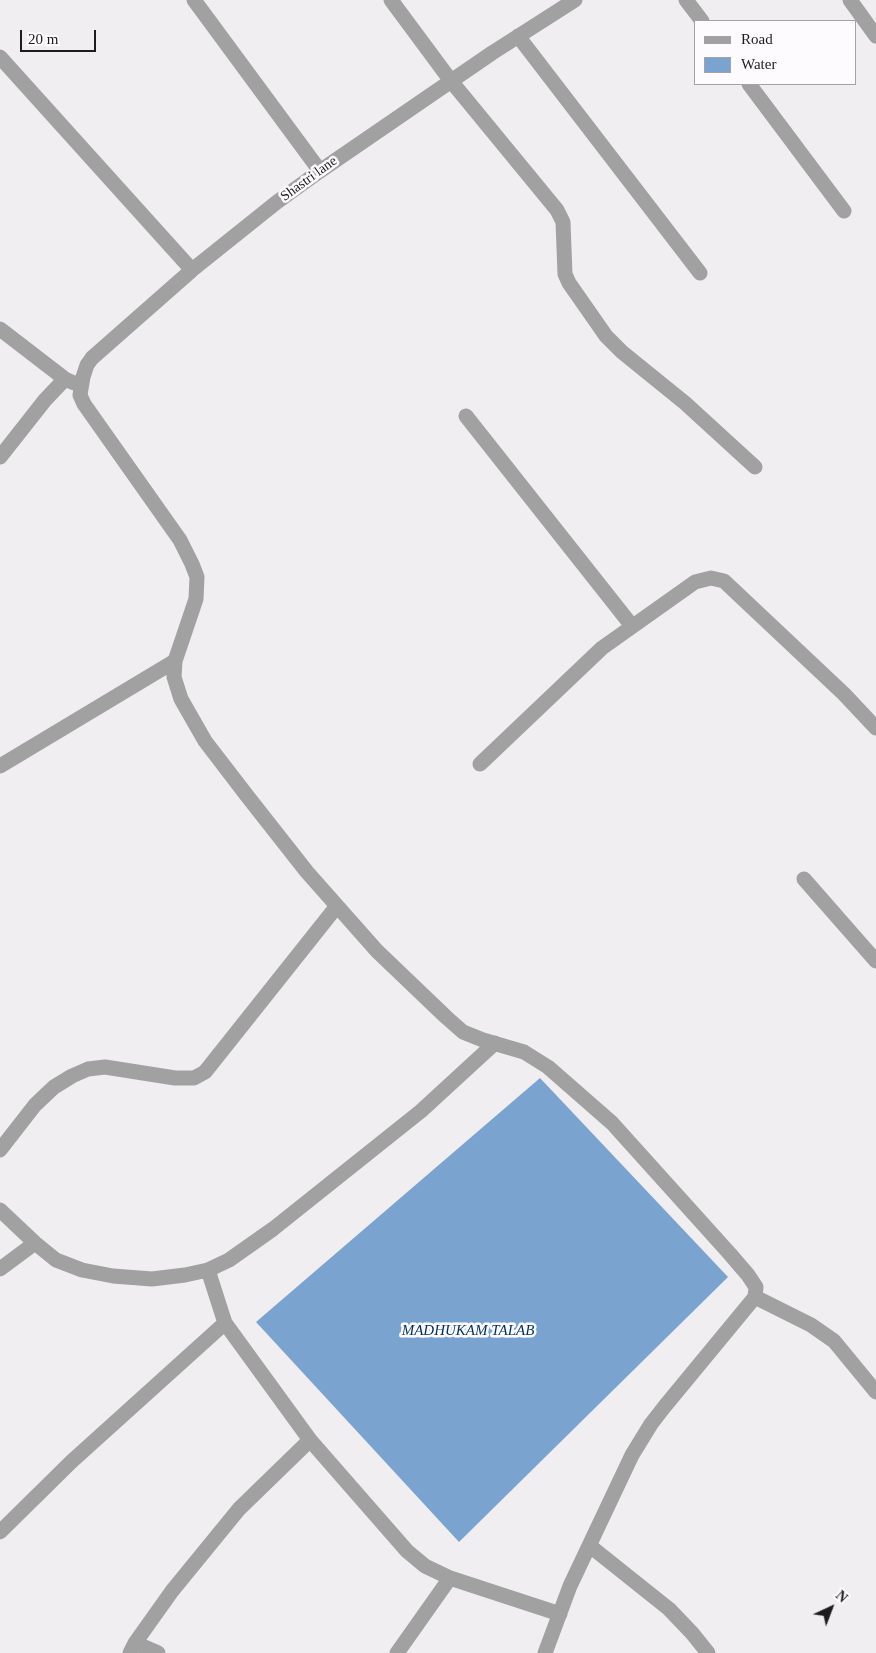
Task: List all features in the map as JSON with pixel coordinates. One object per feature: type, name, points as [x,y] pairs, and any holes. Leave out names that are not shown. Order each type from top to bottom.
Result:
[{"type":"street","points":[[194,0],[320,171]]},
{"type":"street","points":[[392,0],[451,81],[557,210],[563,222],[565,274],[569,283],[606,336],[622,352],[685,403],[755,467]]},
{"type":"street","name":"Shastri lane","points":[[80,390],[87,365],[92,358],[192,270],[278,202],[451,81],[575,0]]},
{"type":"street","points":[[686,0],[701,20]]},
{"type":"street","points":[[850,0],[876,36]]},
{"type":"street","points":[[518,36],[700,272]]},
{"type":"street","points":[[0,57],[192,270]]},
{"type":"street","points":[[750,85],[844,211]]},
{"type":"street","points":[[0,329],[80,390],[84,404],[180,540],[197,577],[196,598],[175,660],[174,677],[181,699],[205,740],[248,798],[307,872],[377,951],[464,1032],[524,1052],[548,1067],[612,1123],[748,1275],[756,1287],[755,1297],[651,1424],[632,1456],[570,1586],[545,1653]]},
{"type":"street","points":[[0,457],[45,400],[66,379]]},
{"type":"street","points":[[466,416],[632,626]]},
{"type":"street","points":[[480,764],[602,648],[695,582],[711,578],[724,582],[844,694],[876,728]]},
{"type":"street","points":[[0,766],[175,660]]},
{"type":"street","points":[[804,879],[876,961]]},
{"type":"street","points":[[0,1150],[35,1105],[54,1087],[72,1076],[88,1070],[105,1067],[175,1078],[194,1078],[205,1072],[337,906]]},
{"type":"street","points":[[0,1210],[56,1260],[82,1270],[113,1276],[152,1279],[208,1270],[229,1260],[273,1229],[421,1111],[495,1043]]},
{"type":"street","points":[[0,1268],[35,1243]]},
{"type":"street","points":[[208,1270],[225,1324],[310,1440],[407,1551],[426,1566],[450,1578],[560,1614]]},
{"type":"street","points":[[755,1297],[811,1325],[834,1340],[876,1392]]},
{"type":"street","points":[[0,1532],[71,1462],[225,1324]]},
{"type":"street","points":[[158,1653],[132,1648],[172,1591],[239,1509],[310,1440]]},
{"type":"street","points":[[590,1546],[669,1609],[708,1653]]},
{"type":"street","points":[[397,1653],[450,1578]]},
{"type":"water","name":"MADHUKAM TALAB","points":[[540,1078],[728,1277],[459,1542],[256,1322]]}]
